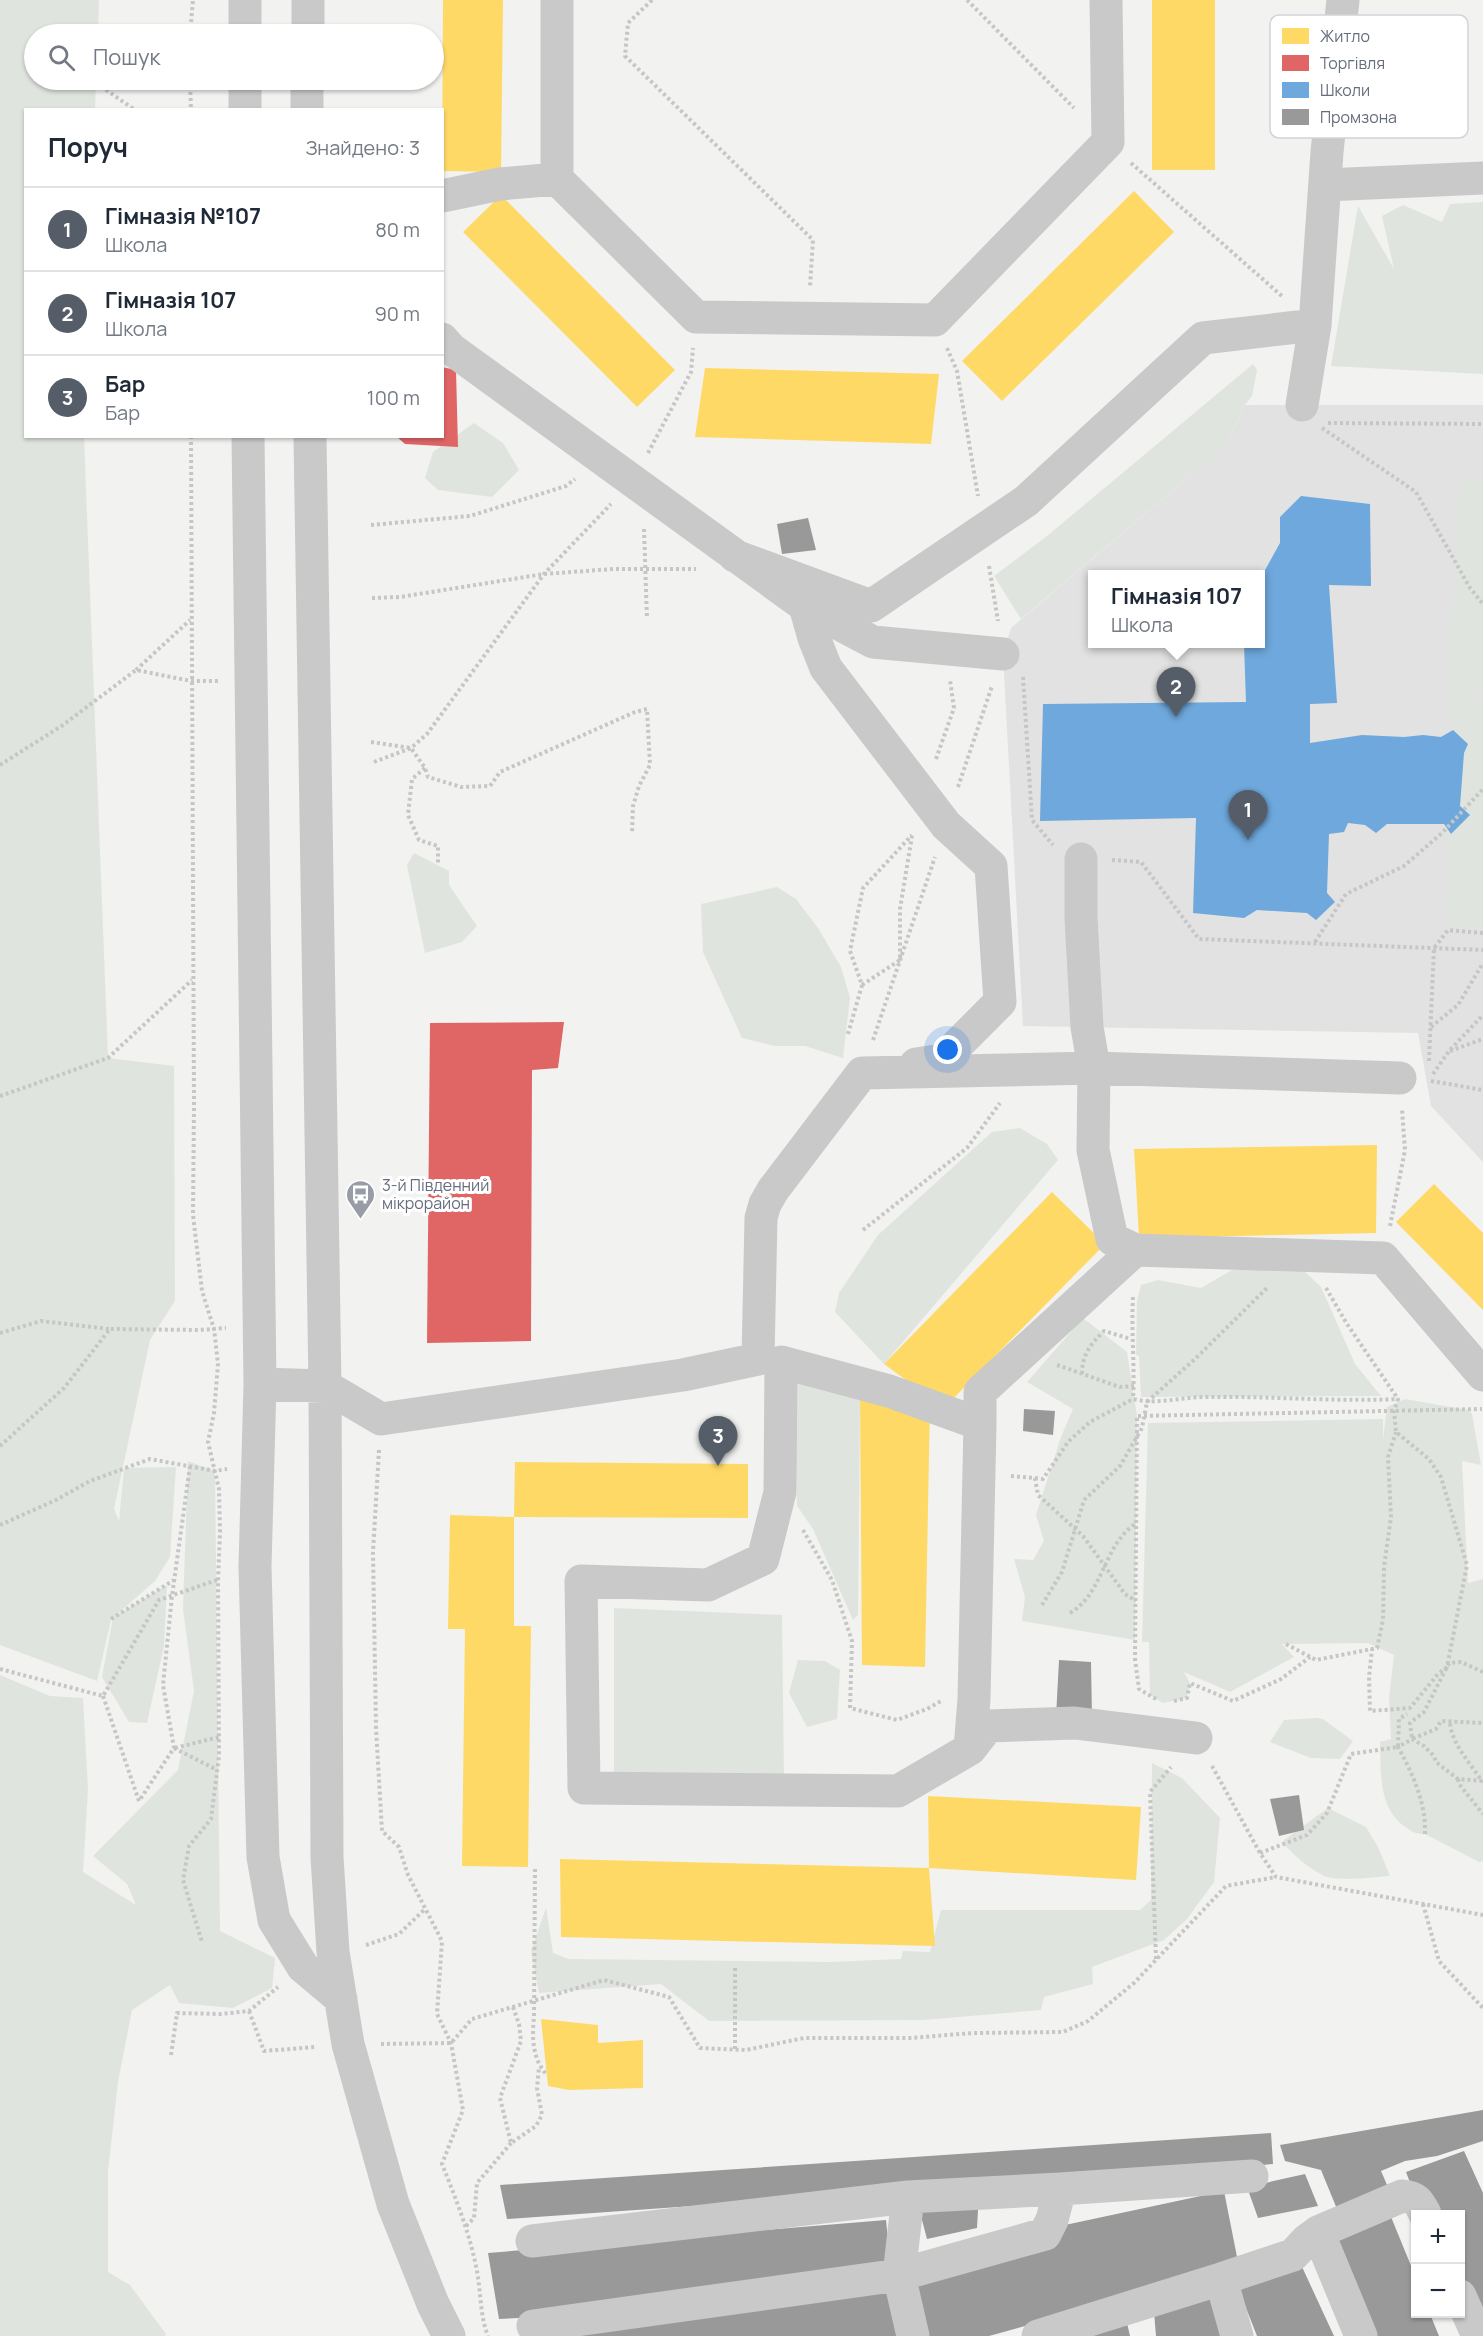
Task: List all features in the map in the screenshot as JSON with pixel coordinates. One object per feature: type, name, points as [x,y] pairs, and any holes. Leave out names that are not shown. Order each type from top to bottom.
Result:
[{"type":"street","points":[[245,0],[245,24]]},
{"type":"street","points":[[308,0],[308,24]]},
{"type":"street","points":[[557,0],[557,179],[696,317],[935,320],[1108,142],[1106,0]]},
{"type":"street","points":[[1341,15],[1343,0]]},
{"type":"street","points":[[245,90],[245,108]]},
{"type":"street","points":[[307,90],[307,108]]},
{"type":"street","points":[[1302,405],[1315,325],[1329,138]]},
{"type":"street","points":[[1324,185],[1483,178]]},
{"type":"street","points":[[444,196],[500,184],[557,179]]},
{"type":"street","points":[[735,556],[870,606],[1026,501],[1203,338],[1315,325]]},
{"type":"street","points":[[444,341],[451,349],[805,606],[873,642],[1003,654]]},
{"type":"street","points":[[248,438],[260,1384],[255,1567],[263,1857],[274,1920],[303,1967],[341,1999]]},
{"type":"street","points":[[310,438],[325,1386],[327,1857],[334,1956],[348,2044],[393,2204],[433,2304],[449,2336]]},
{"type":"street","points":[[805,606],[826,668],[946,825],[991,866],[1000,1002],[942,1060],[862,1072],[773,1190],[765,1204],[761,1218],[780,1492],[763,1559],[708,1585],[581,1581],[584,1788],[898,1791],[970,1749],[988,1726],[1076,1724],[1196,1738]]},
{"type":"street","points":[[1081,859],[1081,918],[1087,1027],[1094,1068],[1093,1150],[1112,1239],[1135,1250],[1383,1258],[1483,1375]]},
{"type":"street","points":[[862,1072],[1094,1068],[1414,1079]]},
{"type":"street","points":[[970,1749],[974,1699],[981,1392],[1135,1250]]},
{"type":"street","points":[[260,1384],[325,1386],[381,1419],[770,1360],[889,1391],[980,1425]]},
{"type":"street","points":[[532,2241],[908,2197],[1252,2176]]},
{"type":"street","points":[[533,2326],[899,2275],[1045,2234],[1060,2189]]},
{"type":"street","points":[[1038,2336],[1293,2255],[1306,2240],[1318,2232],[1402,2196],[1412,2197],[1419,2202],[1423,2210]]},
{"type":"street","points":[[908,2197],[899,2275],[913,2336]]},
{"type":"street","points":[[1318,2232],[1361,2336]]},
{"type":"street","points":[[1221,2278],[1237,2336]]},
{"type":"street","points":[[1465,2305],[1478,2336]]},
{"type":"path","points":[[191,24],[193,0]]},
{"type":"path","points":[[652,0],[628,23],[625,56],[813,240],[808,318]]},
{"type":"path","points":[[967,0],[1108,142]]},
{"type":"path","points":[[107,90],[132,108]]},
{"type":"path","points":[[190,90],[191,108]]},
{"type":"path","points":[[1144,176],[1315,325]]},
{"type":"path","points":[[374,762],[411,748],[427,734],[544,574],[633,482],[691,372],[696,317]]},
{"type":"path","points":[[935,320],[957,371],[966,424]]},
{"type":"path","points":[[1483,424],[1315,423],[1416,492],[1470,588],[1483,604]]},
{"type":"path","points":[[191,438],[193,1215],[202,1291],[214,1329],[218,1364],[214,1413],[208,1442],[219,1489],[217,1770],[211,1819],[189,1846],[183,1881],[202,1942]]},
{"type":"path","points":[[371,525],[470,516],[566,486],[602,459]]},
{"type":"path","points":[[633,482],[645,531],[647,619]]},
{"type":"path","points":[[372,598],[400,597],[544,574],[646,569],[685,570],[722,566],[735,556]]},
{"type":"path","points":[[0,765],[63,725],[136,670],[191,619]]},
{"type":"path","points":[[848,1034],[862,985],[850,951],[863,888],[916,831],[924,795],[954,708],[944,649]]},
{"type":"path","points":[[862,1072],[1003,654],[1023,671],[1032,820],[1064,858],[1141,862],[1199,939],[1483,950]]},
{"type":"path","points":[[136,670],[191,681],[251,681]]},
{"type":"path","points":[[371,742],[411,748],[425,768],[428,777],[460,787],[490,786],[500,772],[635,712],[647,709],[650,765],[639,786],[633,806],[632,834]]},
{"type":"path","points":[[425,768],[412,779],[408,815],[418,840],[438,846],[438,865]]},
{"type":"path","points":[[1315,943],[1346,894],[1404,866],[1442,833],[1483,789]]},
{"type":"path","points":[[900,960],[900,909],[913,834]]},
{"type":"path","points":[[1383,1258],[1405,1150],[1414,1079],[1430,1027],[1434,948],[1448,930],[1483,933]]},
{"type":"path","points":[[862,985],[900,960]]},
{"type":"path","points":[[1430,1027],[1458,1005],[1483,963]]},
{"type":"path","points":[[0,1096],[108,1058],[193,980]]},
{"type":"path","points":[[1414,1079],[1449,1051],[1483,1015]]},
{"type":"path","points":[[1449,1051],[1483,1040]]},
{"type":"path","points":[[863,1230],[968,1148],[1025,1069]]},
{"type":"path","points":[[1414,1079],[1483,1090]]},
{"type":"path","points":[[1145,1416],[1147,1402],[1195,1359],[1262,1291],[1308,1255],[1347,1324],[1398,1399]]},
{"type":"path","points":[[1133,1293],[1131,1339],[1133,1399]]},
{"type":"path","points":[[0,1333],[40,1321],[110,1329],[214,1329],[259,1326]]},
{"type":"path","points":[[0,1446],[64,1388],[110,1329]]},
{"type":"path","points":[[1131,1339],[1104,1331],[1088,1347],[1082,1364],[1082,1374],[1120,1387],[1134,1386]]},
{"type":"path","points":[[1005,1476],[1043,1479],[1068,1442],[1090,1422],[1133,1399],[1147,1402],[1204,1397],[1366,1401],[1398,1399]]},
{"type":"path","points":[[1286,1644],[1316,1660],[1377,1648],[1383,1620],[1384,1567],[1391,1517],[1388,1457],[1396,1432],[1394,1411],[1398,1399]]},
{"type":"path","points":[[1163,1703],[1139,1689],[1135,1659],[1137,1416],[1483,1409]]},
{"type":"path","points":[[381,1419],[373,1552],[376,1728],[382,1831],[399,1847],[408,1875],[442,1941],[436,2014],[451,2043],[463,2110],[442,2164],[466,2226],[477,2272],[484,2326],[488,2336]]},
{"type":"path","points":[[1372,1649],[1369,1677],[1370,1711],[1410,1708],[1438,1674],[1448,1667],[1467,1565],[1441,1477],[1429,1459],[1396,1432]]},
{"type":"path","points":[[1042,1605],[1062,1572],[1084,1500],[1120,1466],[1137,1438]]},
{"type":"path","points":[[0,1525],[56,1500],[90,1480],[150,1459],[215,1471],[258,1465]]},
{"type":"path","points":[[174,1749],[164,1684],[172,1596],[190,1466]]},
{"type":"path","points":[[1035,1478],[1038,1495],[1083,1536],[1125,1594],[1136,1601]]},
{"type":"path","points":[[778,1500],[798,1521],[832,1580],[852,1641],[849,1708],[897,1720],[941,1703],[942,1691]]},
{"type":"path","points":[[1070,1613],[1087,1599],[1109,1554],[1129,1529],[1136,1524]]},
{"type":"path","points":[[219,1737],[174,1749],[139,1801],[103,1695],[159,1600],[255,1567]]},
{"type":"path","points":[[111,1619],[174,1580]]},
{"type":"path","points":[[1171,1702],[1187,1698],[1190,1683],[1233,1701],[1281,1679],[1310,1657]]},
{"type":"path","points":[[1412,1739],[1410,1723],[1424,1712],[1449,1663],[1461,1662],[1483,1672]]},
{"type":"path","points":[[0,1669],[103,1695]]},
{"type":"path","points":[[1407,1714],[1399,1719],[1398,1747],[1426,1815],[1425,1834]]},
{"type":"path","points":[[1260,1852],[1307,1835],[1327,1813],[1351,1754],[1398,1747],[1436,1729],[1441,1721],[1483,1723]]},
{"type":"path","points":[[1412,1739],[1424,1746],[1434,1756],[1436,1762],[1458,1779],[1482,1781],[1455,1741],[1450,1730],[1450,1722]]},
{"type":"path","points":[[1156,1959],[1150,1792],[1196,1738],[1276,1877]]},
{"type":"path","points":[[174,1749],[217,1770]]},
{"type":"path","points":[[1458,1779],[1459,1784],[1483,1814]]},
{"type":"path","points":[[466,2226],[474,2218],[477,2183],[513,2142],[536,2126],[543,2115],[537,2088],[539,2067],[532,2036],[535,1869]]},
{"type":"path","points":[[348,2044],[451,2043],[472,2019],[604,1980],[669,1997],[700,2048],[747,2050],[804,2038],[911,2038],[973,2033],[1063,2032],[1088,2021],[1134,1983],[1226,1886],[1276,1877],[1483,1915]]},
{"type":"path","points":[[1423,1904],[1439,1961],[1483,2008]]},
{"type":"path","points":[[334,1956],[399,1934],[425,1909]]},
{"type":"path","points":[[171,2055],[177,2013],[221,2014],[249,2011],[303,1967]]},
{"type":"path","points":[[735,1968],[735,2049]]},
{"type":"path","points":[[513,2007],[519,2024],[521,2041],[500,2098],[511,2143],[513,2142]]},
{"type":"path","points":[[249,2011],[264,2051],[315,2047]]},
{"type":"path","points":[[539,2067],[547,2075]]},
{"type":"shaded area","points":[[0,0],[99,0],[98,24],[24,24],[24,90],[96,90],[95,108],[24,108],[24,438],[84,438],[108,1058],[174,1066],[175,1301],[150,1340],[114,1509],[119,1521],[124,1468],[176,1467],[170,1557],[155,1581],[115,1616],[167,1585],[164,1646],[147,1723],[129,1722],[102,1677],[113,1618],[97,1681],[0,1645]]},
{"type":"shaded area","points":[[1483,202],[1483,374],[1331,366],[1358,206],[1394,269],[1382,216],[1403,205],[1442,222],[1450,204]]},
{"type":"shaded area","points":[[1253,364],[1257,370],[1252,396],[1245,405],[1226,445],[1021,619],[994,576],[1047,536]]},
{"type":"shaded area","points":[[1245,405],[1483,405],[1483,1162],[1431,1106],[1418,1033],[1023,1026],[1003,654],[1011,628],[1226,445]]},
{"type":"shaded area","points":[[474,423],[503,443],[519,470],[492,497],[438,490],[425,478],[433,452]]},
{"type":"shaded area","points":[[1459,477],[1483,478],[1483,693],[1449,692]]},
{"type":"shaded area","points":[[1452,695],[1483,696],[1483,928],[1445,925]]},
{"type":"shaded area","points":[[414,853],[449,871],[449,885],[477,926],[462,942],[425,953],[407,865]]},
{"type":"shaded area","points":[[777,887],[796,899],[818,928],[841,967],[850,998],[843,1058],[805,1046],[775,1046],[742,1038],[703,952],[701,904]]},
{"type":"shaded area","points":[[1020,1128],[1047,1144],[1058,1160],[884,1364],[835,1312],[839,1293],[878,1235],[992,1132]]},
{"type":"shaded area","points":[[1250,1257],[1304,1271],[1321,1287],[1355,1364],[1381,1396],[1141,1397],[1139,1356],[1136,1355],[1137,1301],[1141,1285],[1158,1280],[1201,1288],[1232,1270],[1252,1270]]},
{"type":"shaded area","points":[[1083,1318],[1127,1352],[1137,1416],[1135,1640],[1022,1621],[1025,1597],[1014,1559],[1033,1560],[1044,1541],[1036,1515],[1061,1437],[1073,1409],[1027,1382]]},
{"type":"shaded area","points":[[795,1373],[860,1400],[858,1615],[853,1620],[813,1529],[797,1506]]},
{"type":"shaded area","points":[[1405,1399],[1468,1410],[1472,1414],[1481,1465],[1462,1461],[1468,1583],[1483,1579],[1483,1861],[1479,1862],[1425,1834],[1412,1831],[1404,1826],[1389,1809],[1381,1776],[1380,1742],[1391,1739],[1389,1699],[1394,1655],[1368,1643],[1282,1644],[1294,1657],[1230,1692],[1184,1672],[1190,1683],[1187,1698],[1163,1703],[1150,1695],[1149,1642],[1142,1642],[1148,1423],[1383,1419],[1383,1440],[1387,1407]]},
{"type":"shaded area","points":[[188,1461],[215,1471],[220,1931],[275,1958],[272,1988],[233,2008],[179,2003],[170,1985],[132,2010],[118,2082],[108,2171],[108,2272],[130,2285],[166,2334],[165,2336],[0,2336],[0,1675],[50,1696],[83,1698],[88,1790],[83,1872],[136,1905],[127,1884],[93,1856],[178,1770],[194,1691],[183,1609]]},
{"type":"shaded area","points":[[614,1608],[782,1615],[784,1779],[614,1775]]},
{"type":"shaded area","points":[[798,1660],[825,1661],[840,1670],[837,1719],[807,1727],[789,1693]]},
{"type":"shaded area","points":[[1323,1719],[1353,1741],[1340,1759],[1311,1758],[1270,1742],[1284,1720]]},
{"type":"shaded area","points":[[1152,1763],[1182,1778],[1220,1818],[1214,1882],[1187,1919],[1164,1940],[1092,1967],[1093,1984],[1044,1997],[1041,2010],[923,2020],[709,2021],[661,1984],[539,1993],[531,1951],[546,1908],[553,1953],[569,1959],[831,1962],[901,1959],[903,1951],[930,1952],[941,1910],[1140,1910],[1151,1900]]},
{"type":"shaded area","points":[[1328,1808],[1366,1827],[1378,1847],[1390,1876],[1356,1879],[1330,1878],[1308,1866],[1288,1849],[1284,1840]]},
{"type":"building: Житло","points":[[443,0],[503,0],[501,172],[444,171]]},
{"type":"building: Житло","points":[[1152,0],[1215,0],[1215,170],[1152,170]]},
{"type":"building: Житло","points":[[1134,191],[1174,232],[1002,401],[962,361]]},
{"type":"building: Житло","points":[[501,195],[675,370],[637,407],[463,232]]},
{"type":"building: Житло","points":[[705,368],[939,374],[931,444],[695,437]]},
{"type":"building: Житло","points":[[1377,1145],[1376,1233],[1139,1238],[1134,1149]]},
{"type":"building: Житло","points":[[1434,1184],[1483,1233],[1483,1310],[1396,1222]]},
{"type":"building: Житло","points":[[1052,1192],[1105,1244],[944,1408],[884,1364]]},
{"type":"building: Житло","points":[[860,1399],[930,1403],[925,1667],[862,1665]]},
{"type":"building: Житло","points":[[515,1462],[748,1464],[748,1518],[514,1517]]},
{"type":"building: Житло","points":[[450,1515],[514,1517],[514,1626],[531,1626],[528,1867],[462,1866],[465,1629],[448,1629]]},
{"type":"building: Житло","points":[[928,1796],[1141,1807],[1136,1880],[929,1868]]},
{"type":"building: Житло","points":[[560,1859],[929,1868],[935,1946],[561,1937]]},
{"type":"building: Житло","points":[[541,2019],[598,2025],[598,2043],[643,2040],[643,2088],[569,2090],[548,2086]]},
{"type":"building: Торгівля","points":[[444,367],[456,370],[458,447],[405,444],[398,438],[444,438]]},
{"type":"building: Торгівля","points":[[564,1022],[558,1068],[532,1070],[531,1341],[427,1343],[430,1023]]},
{"type":"building: Школи","points":[[1301,496],[1370,504],[1371,586],[1329,585],[1337,703],[1310,704],[1310,743],[1362,735],[1441,737],[1453,730],[1468,744],[1464,753],[1460,806],[1470,815],[1451,834],[1444,824],[1387,824],[1376,833],[1365,825],[1348,823],[1344,832],[1329,834],[1327,893],[1335,902],[1316,920],[1307,913],[1257,910],[1244,918],[1193,913],[1196,818],[1040,821],[1043,704],[1246,702],[1244,648],[1265,648],[1265,570],[1280,543],[1280,517]]},
{"type":"building: Промзона","points":[[808,518],[816,550],[782,554],[777,524]]},
{"type":"building: Промзона","points":[[1024,1409],[1055,1411],[1053,1435],[1023,1431]]},
{"type":"building: Промзона","points":[[1059,1660],[1091,1662],[1092,1718],[1056,1717]]},
{"type":"building: Промзона","points":[[1299,1795],[1304,1830],[1279,1836],[1270,1799]]},
{"type":"building: Промзона","points":[[1483,2110],[1483,2141],[1437,2156],[1405,2161],[1381,2171],[1391,2194],[1337,2209],[1321,2170],[1285,2161],[1280,2145]]},
{"type":"building: Промзона","points":[[1271,2133],[1273,2164],[1127,2180],[834,2196],[507,2219],[500,2185]]},
{"type":"building: Промзона","points":[[1464,2151],[1483,2193],[1483,2336],[1465,2316],[1465,2210],[1420,2210],[1406,2172]]},
{"type":"building: Промзона","points":[[1305,2174],[1318,2206],[1258,2218],[1247,2187]]},
{"type":"building: Промзона","points":[[1224,2191],[1239,2267],[989,2336],[924,2336],[915,2279],[1065,2225]]},
{"type":"building: Промзона","points":[[979,2193],[977,2228],[927,2239],[917,2201]]},
{"type":"building: Промзона","points":[[1387,2207],[1411,2266],[1411,2318],[1432,2318],[1439,2336],[1367,2336],[1326,2233]]},
{"type":"building: Промзона","points":[[886,2220],[891,2270],[541,2317],[499,2319],[488,2253]]},
{"type":"building: Промзона","points":[[1297,2256],[1334,2336],[1257,2336],[1237,2285]]},
{"type":"building: Промзона","points":[[895,2288],[904,2336],[546,2336]]},
{"type":"building: Промзона","points":[[1211,2294],[1222,2336],[1156,2336],[1154,2312]]},
{"type":"building: Промзона","points":[[1127,2323],[1130,2336],[1085,2336]]},
{"type":"place","name":"Гімназія 107","points":[[1176,717]]},
{"type":"place","name":"Гімназія №107","points":[[1248,840]]},
{"type":"place","name":"3-й Південний мікрорайон","points":[[361,1220]]},
{"type":"place","name":"Бар","points":[[718,1466]]}]
